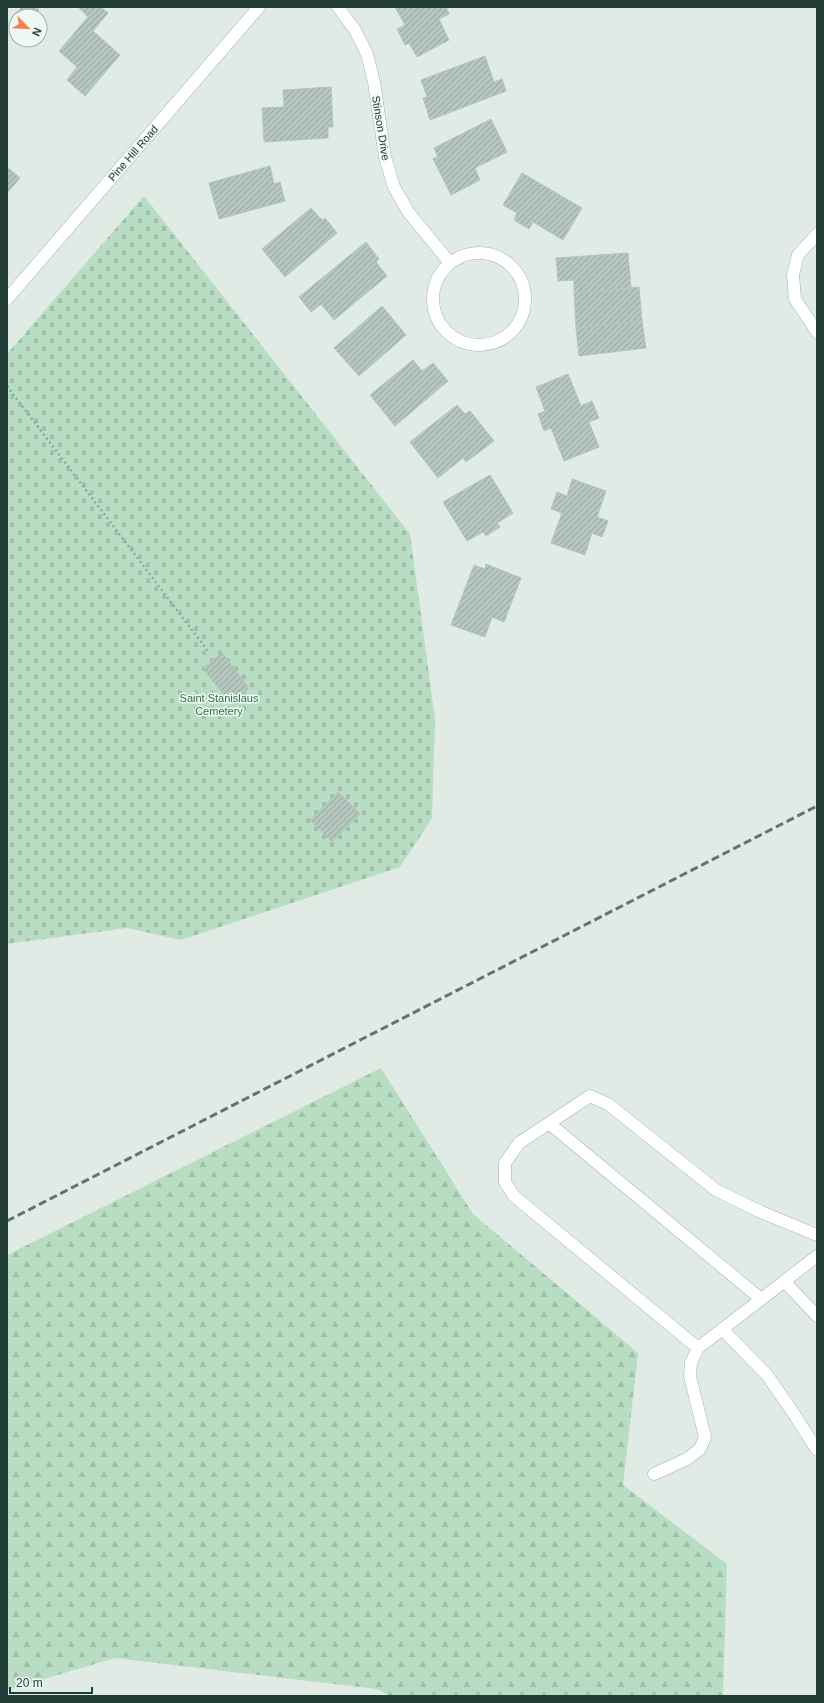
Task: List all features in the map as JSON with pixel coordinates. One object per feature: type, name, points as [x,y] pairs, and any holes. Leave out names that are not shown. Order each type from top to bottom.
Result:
[{"type":"street","name":"Pine Hill Road","points":[[7,298],[259,7]]},
{"type":"street","name":"Stinson Drive","points":[[338,7],[355,30],[367,54],[374,82],[385,157],[394,187],[409,214],[450,263]]},
{"type":"street","points":[[817,234],[798,255],[793,275],[795,299],[817,332]]},
{"type":"street","points":[[470,253],[485,253],[501,258],[517,272],[523,287],[524,303],[518,324],[511,332],[502,338],[482,345],[461,342],[444,329],[438,320],[432,300],[437,279],[442,270],[450,263],[459,257],[470,253]]},
{"type":"street","points":[[698,1348],[514,1196],[505,1182],[505,1163],[519,1143],[550,1124],[590,1096],[608,1104],[716,1190],[761,1212],[817,1235]]},
{"type":"street","points":[[550,1124],[761,1299]]},
{"type":"street","points":[[654,1474],[687,1460],[700,1449],[705,1437],[690,1376],[691,1362],[698,1348],[817,1256]]},
{"type":"street","points":[[784,1281],[817,1316]]},
{"type":"street","points":[[722,1329],[767,1375],[817,1450]]},
{"type":"path","points":[[7,386],[208,651]]},
{"type":"green space","name":"Saint Stanislaus Cemetery","points":[[144,196],[410,534],[435,719],[432,818],[400,867],[181,940],[127,928],[7,944],[7,354]]},
{"type":"green space","points":[[381,1068],[473,1214],[638,1353],[623,1485],[727,1564],[723,1696],[390,1696],[377,1689],[115,1658],[7,1690],[7,1255]]},
{"type":"building","points":[[36,7],[37,8],[21,8]]},
{"type":"building","points":[[78,7],[101,7],[108,13],[93,31],[120,55],[85,96],[67,80],[77,67],[59,51],[88,17]]},
{"type":"building","points":[[395,7],[446,7],[449,14],[439,19],[449,40],[417,57],[409,43],[405,45],[397,29],[405,25]]},
{"type":"building","points":[[485,56],[494,82],[502,79],[506,91],[430,120],[423,98],[427,97],[421,80]]},
{"type":"building","points":[[331,87],[333,127],[328,127],[328,138],[264,142],[262,108],[284,107],[283,90]]},
{"type":"building","points":[[491,119],[507,152],[475,168],[480,180],[451,195],[433,159],[438,157],[434,148]]},
{"type":"building","points":[[270,166],[274,184],[280,182],[285,201],[219,219],[209,183]]},
{"type":"building","points":[[7,167],[20,178],[7,193]]},
{"type":"building","points":[[522,173],[582,208],[563,240],[533,222],[529,229],[514,220],[517,213],[503,205]]},
{"type":"building","points":[[311,208],[322,220],[325,218],[337,233],[285,277],[262,249]]},
{"type":"building","points":[[366,242],[379,259],[376,262],[387,276],[334,320],[321,304],[311,312],[299,297]]},
{"type":"building","points":[[628,253],[631,289],[574,293],[574,280],[558,281],[556,258]]},
{"type":"building","points":[[639,287],[642,321],[576,328],[574,293]]},
{"type":"building","points":[[382,306],[406,335],[359,376],[334,348]]},
{"type":"building","points":[[642,321],[646,348],[579,356],[576,328]]},
{"type":"building","points":[[413,360],[422,371],[433,363],[448,381],[395,426],[370,395]]},
{"type":"building","points":[[568,374],[581,406],[592,401],[599,418],[589,422],[599,447],[564,461],[551,428],[544,431],[538,414],[545,411],[536,387]]},
{"type":"building","points":[[457,405],[465,414],[470,411],[494,441],[466,462],[463,458],[438,478],[410,442]]},
{"type":"building","points":[[490,475],[513,513],[497,523],[500,527],[486,536],[483,532],[467,541],[443,502]]},
{"type":"building","points":[[572,479],[606,491],[597,517],[608,521],[602,537],[592,533],[585,555],[551,543],[562,513],[551,509],[557,492],[567,496]]},
{"type":"building","points":[[486,564],[521,578],[504,622],[492,617],[485,637],[451,625],[474,565],[485,569]]},
{"type":"building","points":[[222,653],[249,688],[230,703],[203,668]]},
{"type":"building","points":[[338,792],[360,814],[332,842],[310,820]]},
{"type":"railway","points":[[7,1221],[817,806]]}]
